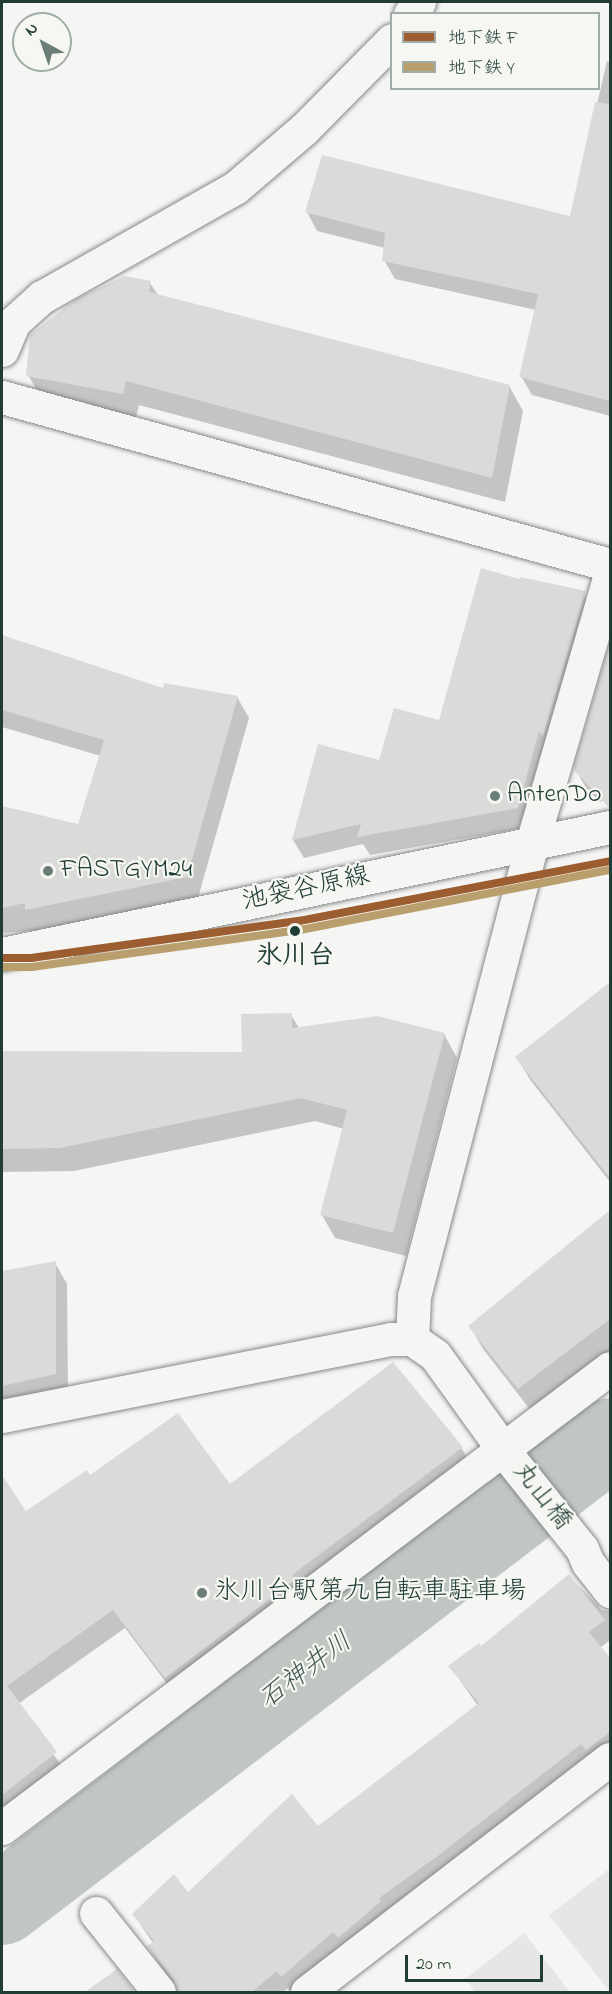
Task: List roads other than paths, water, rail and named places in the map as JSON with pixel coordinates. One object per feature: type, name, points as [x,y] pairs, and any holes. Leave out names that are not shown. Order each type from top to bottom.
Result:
[{"type":"street","points":[[2,350],[14,322],[42,297],[235,188],[304,129],[390,42]]},
{"type":"street","points":[[2,397],[610,565]]},
{"type":"street","points":[[2,1416],[391,1339],[412,1340],[414,1296],[532,843],[610,574]]},
{"type":"street","name":"池袋谷原線","points":[[2,954],[610,827]]},
{"type":"street","name":"丸山橋","points":[[412,1340],[435,1354],[505,1452],[575,1540],[610,1591]]},
{"type":"street","points":[[2,1828],[505,1452],[610,1368]]},
{"type":"street","points":[[307,1992],[610,1759]]},
{"type":"street","points":[[96,1913],[159,1992]]},
{"type":"waterway","name":"石神井川","points":[[2,1904],[610,1439]]},
{"type":"metro line","name":"F","points":[[2,958],[31,958],[299,921],[610,861]]},
{"type":"metro line","name":"Y","points":[[2,967],[32,967],[300,930],[610,870]]},
{"type":"place","name":"AntenDo","points":[[495,796]]},
{"type":"place","name":"FASTGYM24","points":[[48,871]]},
{"type":"place","name":"氷川台","points":[[295,931]]},
{"type":"place","name":"氷川台駅第九自転車駐車場","points":[[202,1593]]}]
